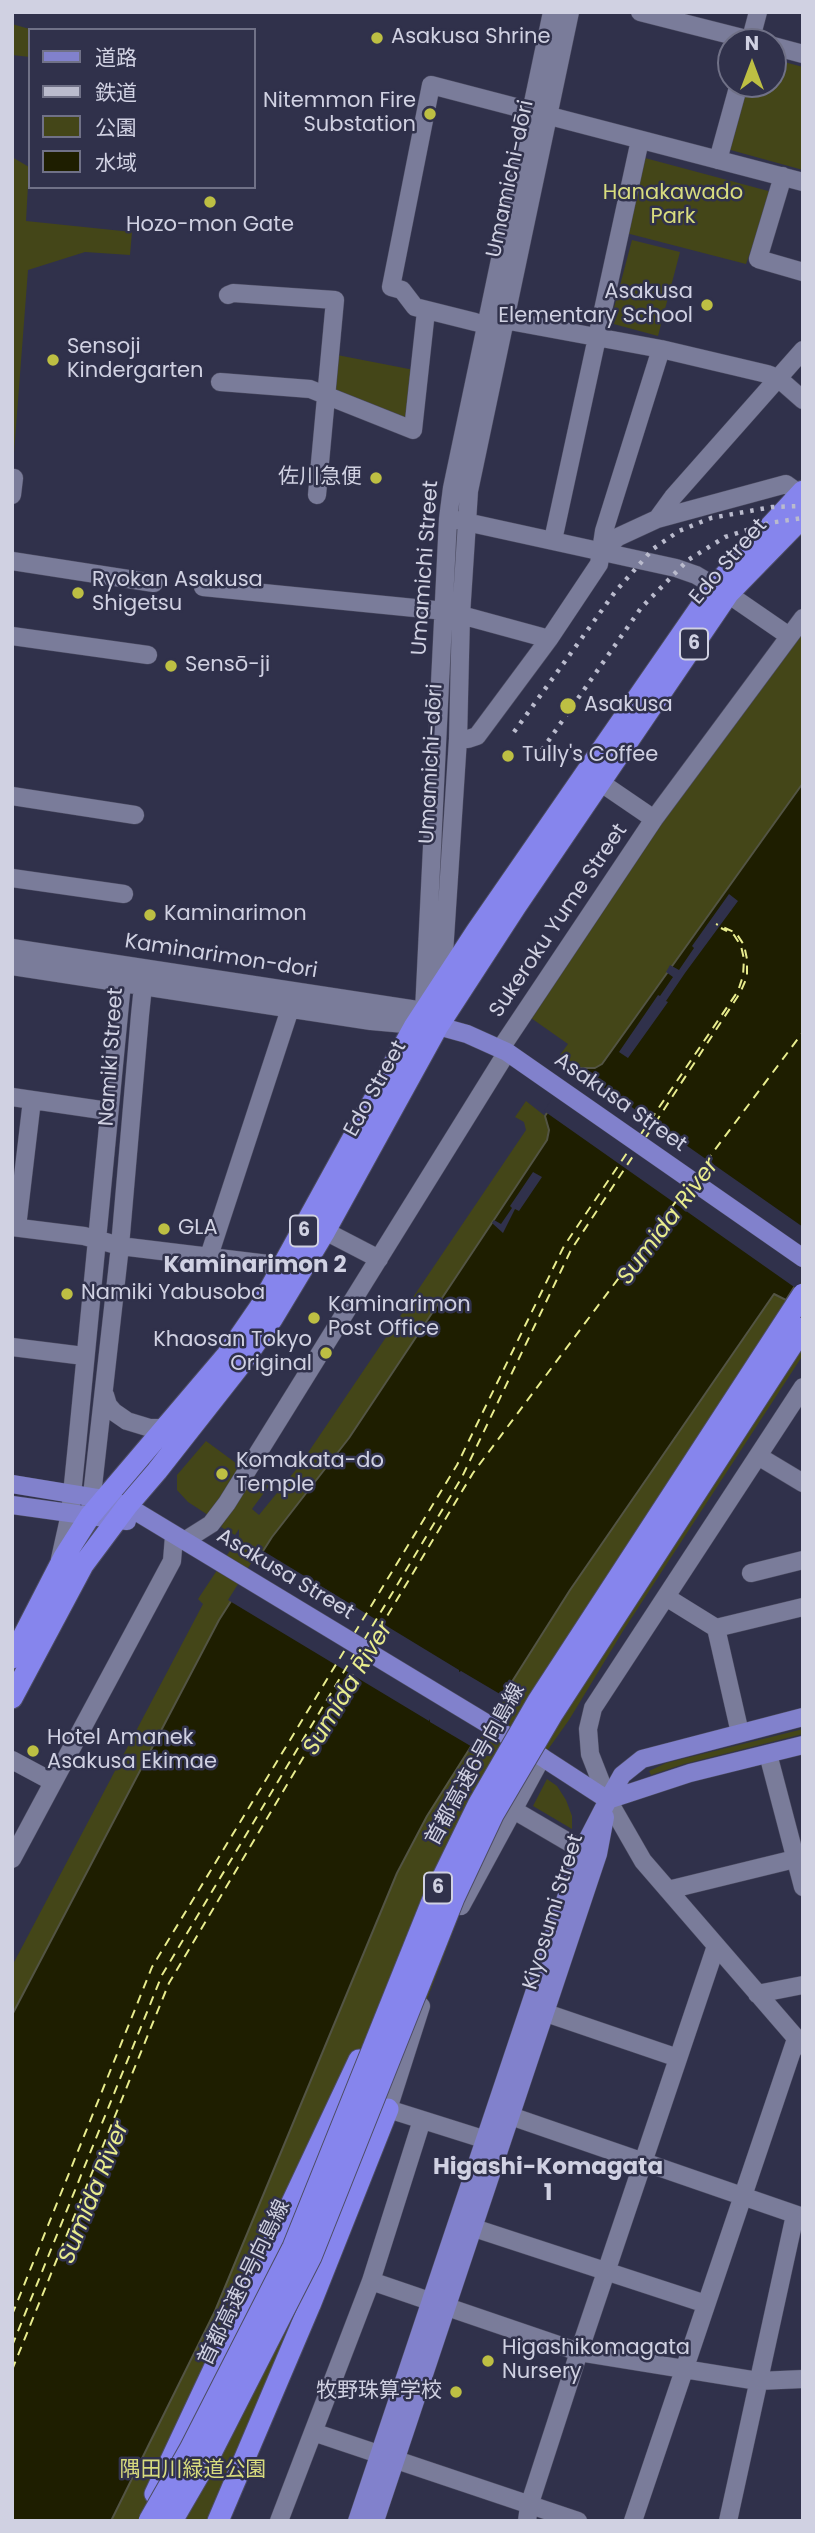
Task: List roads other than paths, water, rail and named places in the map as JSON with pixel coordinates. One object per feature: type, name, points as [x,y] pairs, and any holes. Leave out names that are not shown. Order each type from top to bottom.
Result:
[{"type":"highway","name":"Edo Street","points":[[12,1658],[89,1506],[172,1422],[227,1355],[260,1307],[325,1231],[443,982],[593,778],[722,590],[801,493]]},
{"type":"highway","name":"Edo Street","points":[[722,590],[803,517]]},
{"type":"highway","name":"Edo Street","points":[[12,1698],[83,1565],[241,1364],[425,1021],[516,906],[593,778]]},
{"type":"highway","name":"首都高速6号向島線","points":[[149,2521],[190,2449],[293,2247],[438,1889],[478,1805],[538,1702],[803,1294]]},
{"type":"highway","name":"首都高速6号向島線","points":[[172,2521],[208,2459],[310,2256],[454,1898],[494,1815],[553,1713],[803,1328]]},
{"type":"highway","points":[[83,1565],[89,1506]]},
{"type":"highway","points":[[142,2521],[395,1982],[466,1895]]},
{"type":"highway","points":[[218,2521],[305,2316],[388,2109]]},
{"type":"main road","name":"Asakusa Street","points":[[425,1021],[467,1034],[504,1050],[803,1258]]},
{"type":"main road","points":[[12,1484],[72,1494]]},
{"type":"main road","name":"Asakusa Street","points":[[12,1505],[89,1506],[151,1522],[538,1754],[608,1800]]},
{"type":"main road","points":[[608,1800],[622,1775],[642,1759],[803,1717]]},
{"type":"main road","points":[[608,1800],[690,1773],[803,1745]]},
{"type":"main road","name":"Kiyosumi Street","points":[[439,2304],[474,2228],[494,2142],[495,2110],[582,1850],[608,1800]]},
{"type":"main road","name":"Kiyosumi Street","points":[[357,2521],[387,2458],[494,2142],[512,2118],[598,1854],[608,1800]]},
{"type":"main road","name":"Kiyosumi Street","points":[[375,2521],[387,2458]]},
{"type":"street","name":"Umamichi Street","points":[[425,1021],[453,613],[457,520],[452,488],[485,325],[540,112],[552,12]]},
{"type":"street","name":"Umamichi-dōri","points":[[457,520],[469,491],[504,320],[540,112],[570,12]]},
{"type":"street","points":[[640,12],[717,31]]},
{"type":"street","points":[[803,182],[431,85],[391,287],[402,289],[415,307],[485,325],[504,320],[661,349],[778,378],[803,400]]},
{"type":"street","points":[[718,160],[735,98]]},
{"type":"street","points":[[553,540],[640,140]]},
{"type":"street","points":[[783,176],[758,259],[803,272]]},
{"type":"street","points":[[228,295],[233,293],[335,300],[317,495]]},
{"type":"street","points":[[220,382],[310,389],[413,430],[426,310]]},
{"type":"street","points":[[458,739],[477,736],[549,639],[599,564],[604,531],[661,349]]},
{"type":"street","points":[[657,519],[673,497],[803,350]]},
{"type":"street","points":[[602,551],[618,537],[657,519],[786,484],[801,493]]},
{"type":"street","points":[[457,520],[676,568],[722,590],[789,636]]},
{"type":"street","points":[[12,561],[154,583]]},
{"type":"street","points":[[203,587],[453,613],[549,639]]},
{"type":"street","name":"Umamichi-dōri","points":[[443,982],[458,739],[453,613]]},
{"type":"street","name":"Sukeroku Yume Street","points":[[179,1539],[216,1519],[379,1259],[504,1050],[654,819],[803,618]]},
{"type":"street","points":[[12,636],[148,655]]},
{"type":"street","points":[[593,778],[654,819]]},
{"type":"street","points":[[12,796],[135,815]]},
{"type":"street","points":[[12,878],[124,894]]},
{"type":"street","name":"Kaminarimon-dori","points":[[12,948],[137,967],[425,1021]]},
{"type":"street","name":"Kaminarimon-dori","points":[[12,966],[290,1009],[425,1021]]},
{"type":"street","name":"Namiki Street","points":[[137,967],[143,986],[120,1246],[105,1395],[89,1506],[72,1494],[122,983],[137,967]]},
{"type":"street","points":[[209,1256],[290,1009]]},
{"type":"street","points":[[12,1097],[108,1111]]},
{"type":"street","points":[[32,1100],[15,1227],[96,1239],[120,1246],[294,1267]]},
{"type":"street","points":[[325,1231],[379,1259]]},
{"type":"street","points":[[12,1347],[84,1356]]},
{"type":"street","points":[[633,2521],[743,2196],[799,2042],[643,1861],[608,1800],[590,1754],[589,1718],[803,1387]]},
{"type":"street","points":[[105,1395],[108,1405],[127,1421],[149,1428],[172,1422]]},
{"type":"street","points":[[80,1415],[82,1420],[90,1425],[98,1422],[102,1415]]},
{"type":"street","points":[[758,1456],[803,1483]]},
{"type":"street","points":[[12,1858],[172,1561],[179,1539]]},
{"type":"street","points":[[751,1573],[803,1560]]},
{"type":"street","points":[[666,1597],[716,1629],[740,1733]]},
{"type":"street","points":[[716,1629],[803,1607]]},
{"type":"street","points":[[494,2142],[388,2109],[437,1958],[538,1754]]},
{"type":"street","points":[[768,1754],[799,1857],[803,1887]]},
{"type":"street","points":[[12,1760],[53,1782]]},
{"type":"street","points":[[512,1810],[582,1850]]},
{"type":"street","points":[[668,1890],[799,1857]]},
{"type":"street","points":[[528,2513],[579,2352],[716,1946]]},
{"type":"street","points":[[757,1994],[803,1985]]},
{"type":"street","points":[[546,2013],[678,2058]]},
{"type":"street","points":[[495,2110],[799,2216],[758,2381],[728,2521]]},
{"type":"street","points":[[279,2521],[371,2281],[422,2120]]},
{"type":"street","points":[[474,2228],[706,2304]]},
{"type":"street","points":[[371,2281],[579,2352],[758,2381],[803,2379]]},
{"type":"street","points":[[313,2432],[528,2513],[578,2521]]},
{"type":"water","name":"Sumida River","points":[[803,783],[803,1273],[786,1300],[774,1294],[570,1590],[427,1816],[397,1873],[215,2311],[111,2521],[12,2521],[12,2015],[219,1620],[272,1537],[349,1438],[547,1140],[549,1130],[545,1116],[576,1068],[595,1068],[602,1064]]},
{"type":"railway","points":[[514,732],[615,592],[653,549],[679,531],[711,518],[772,507],[803,506]]},
{"type":"railway","points":[[542,750],[641,608],[688,560],[725,537],[769,523],[803,518]]},
{"type":"place","name":"Asakusa Shrine","points":[[377,38]]},
{"type":"place","name":"Nitemmon Fire Substation","points":[[430,114]]},
{"type":"place","name":"Hozo-mon Gate","points":[[210,202]]},
{"type":"place","name":"Asakusa Elementary School","points":[[707,305]]},
{"type":"place","name":"Sensoji Kindergarten","points":[[53,360]]},
{"type":"place","name":"佐川急便","points":[[376,478]]},
{"type":"place","name":"Ryokan Asakusa Shigetsu","points":[[78,593]]},
{"type":"place","name":"Sensō-ji","points":[[171,666]]},
{"type":"place","name":"Asakusa","points":[[568,706]]},
{"type":"place","name":"Tully's Coffee","points":[[508,756]]},
{"type":"place","name":"Kaminarimon","points":[[150,915]]},
{"type":"place","name":"GLA","points":[[164,1229]]},
{"type":"place","name":"Namiki Yabusoba","points":[[67,1294]]},
{"type":"place","name":"Kaminarimon Post Office","points":[[314,1318]]},
{"type":"place","name":"Khaosan Tokyo Original","points":[[326,1353]]},
{"type":"place","name":"Komakata-do Temple","points":[[222,1474]]},
{"type":"place","name":"Hotel Amanek Asakusa Ekimae","points":[[33,1751]]},
{"type":"place","name":"Higashikomagata Nursery","points":[[488,2361]]},
{"type":"place","name":"牧野珠算学校","points":[[456,2392]]},
{"type":"district","name":"Kaminarimon 2","points":[[255,1266]]},
{"type":"district","name":"Higashi-Komagata 1","points":[[548,2181]]},
{"type":"park label","name":"Hanakawado Park","points":[[673,206]]},
{"type":"park label","name":"隅田川緑道公園","points":[[193,2471]]}]
